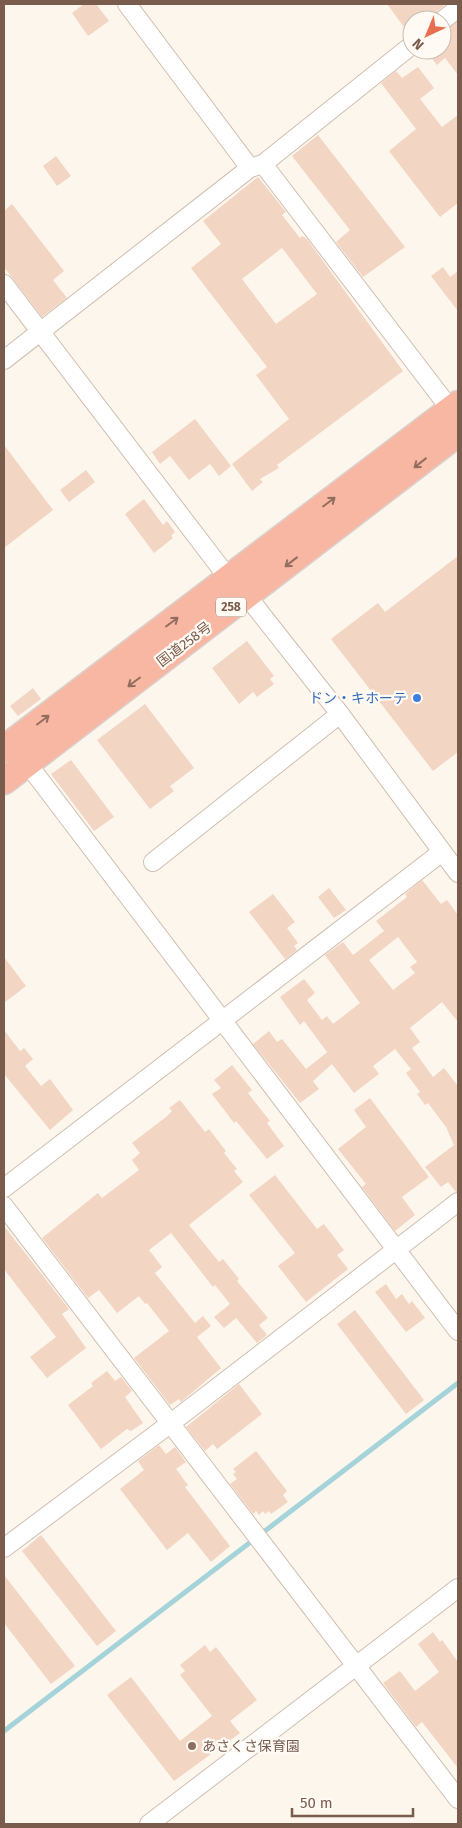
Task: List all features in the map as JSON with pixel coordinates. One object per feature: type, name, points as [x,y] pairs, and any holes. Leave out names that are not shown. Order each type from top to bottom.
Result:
[{"type":"highway","name":"国道258号","points":[[4,781],[11,749],[238,587],[456,416]]},
{"type":"street","points":[[127,4],[456,416]]},
{"type":"street","points":[[4,360],[402,53]]},
{"type":"street","points":[[4,284],[238,587],[340,714],[458,873]]},
{"type":"street","points":[[153,862],[340,714]]},
{"type":"street","points":[[11,749],[458,1331]]},
{"type":"street","points":[[4,1188],[442,852]]},
{"type":"street","points":[[4,1548],[171,1423],[458,1202]]},
{"type":"street","points":[[4,1206],[458,1799]]},
{"type":"street","points":[[148,1824],[458,1588]]},
{"type":"building","points":[[84,4],[96,4],[109,21],[88,36],[72,13]]},
{"type":"building","points":[[387,4],[443,4],[444,6],[439,10],[402,10],[402,24]]},
{"type":"building","points":[[457,22],[458,24],[458,75],[447,60],[452,60],[452,25]]},
{"type":"building","points":[[433,60],[443,60],[437,65]]},
{"type":"building","points":[[418,67],[434,88],[420,99],[442,127],[458,115],[458,203],[440,217],[389,151],[416,129],[381,83],[396,71],[402,78]]},
{"type":"building","points":[[318,135],[405,247],[363,277],[336,242],[350,230],[292,156]]},
{"type":"building","points":[[56,156],[71,176],[57,186],[43,166]]},
{"type":"building","points":[[258,177],[286,212],[282,215],[300,238],[302,236],[307,239],[403,371],[277,465],[279,468],[260,479],[263,482],[252,491],[232,464],[289,419],[256,375],[267,367],[191,268],[221,244],[203,221]],"holes":[[[282,248],[317,294],[276,324],[242,279]]]},
{"type":"building","points":[[12,204],[64,271],[53,280],[67,298],[42,317],[4,267],[4,211]]},
{"type":"building","points":[[443,267],[450,277],[458,271],[458,311],[431,276]]},
{"type":"building","points":[[195,419],[231,466],[219,476],[210,464],[189,480],[170,456],[160,464],[152,452]]},
{"type":"building","points":[[4,445],[53,510],[4,548]]},
{"type":"building","points":[[86,470],[95,482],[69,502],[60,490]]},
{"type":"building","points":[[144,499],[163,525],[167,521],[175,532],[171,536],[173,538],[154,553],[125,514]]},
{"type":"building","name":"ドン・キホーテ","points":[[458,556],[458,752],[433,771],[331,639],[378,603],[385,612]]},
{"type":"building","points":[[247,641],[274,676],[270,679],[274,684],[257,697],[253,692],[239,704],[212,668]]},
{"type":"building","points":[[33,688],[41,699],[18,716],[10,706]]},
{"type":"building","points":[[145,704],[194,768],[170,786],[174,791],[150,809],[97,740]]},
{"type":"building","points":[[71,760],[114,817],[94,831],[51,774]]},
{"type":"building","points":[[422,880],[441,904],[447,900],[458,915],[458,1022],[442,1002],[410,1028],[420,1042],[412,1048],[433,1077],[444,1068],[458,1086],[458,1192],[448,1182],[441,1187],[425,1167],[454,1145],[446,1127],[428,1103],[425,1105],[417,1094],[420,1092],[406,1073],[411,1069],[395,1049],[373,1066],[379,1074],[354,1093],[332,1064],[313,1081],[319,1089],[300,1103],[253,1044],[269,1031],[277,1042],[282,1039],[306,1069],[325,1054],[327,1052],[304,1021],[300,1025],[280,997],[304,979],[315,993],[307,1000],[322,1020],[327,1016],[333,1024],[360,1003],[325,955],[343,942],[353,955],[384,931],[376,921],[407,897],[405,894]],"holes":[[[398,937],[417,962],[410,967],[415,973],[393,990],[369,960]]]},
{"type":"building","points":[[329,888],[346,910],[334,918],[318,897]]},
{"type":"building","points":[[273,894],[295,922],[287,928],[298,943],[294,946],[297,950],[285,959],[249,912]]},
{"type":"building","points":[[4,957],[26,986],[4,1003]]},
{"type":"building","points":[[4,1030],[20,1051],[24,1048],[33,1059],[25,1066],[41,1086],[50,1079],[73,1110],[50,1130],[4,1074]]},
{"type":"building","points":[[232,1065],[252,1090],[248,1093],[270,1121],[267,1123],[284,1146],[267,1159],[236,1121],[234,1123],[212,1094],[221,1088],[214,1080]]},
{"type":"building","points":[[370,1098],[429,1177],[402,1197],[415,1215],[395,1231],[362,1187],[366,1184],[338,1149],[366,1127],[354,1110]]},
{"type":"building","points":[[180,1100],[205,1132],[209,1129],[226,1151],[224,1153],[237,1169],[234,1171],[243,1182],[189,1225],[219,1262],[223,1259],[239,1279],[237,1281],[268,1318],[259,1325],[267,1335],[257,1343],[236,1318],[224,1328],[214,1317],[230,1304],[215,1285],[213,1287],[171,1233],[149,1250],[162,1267],[155,1273],[195,1323],[203,1316],[211,1326],[197,1337],[221,1368],[181,1402],[179,1399],[170,1405],[134,1358],[169,1331],[147,1303],[145,1304],[139,1296],[117,1313],[99,1290],[88,1298],[42,1238],[98,1193],[102,1198],[139,1170],[132,1160],[140,1153],[132,1143],[166,1117],[172,1111],[169,1108]]},
{"type":"building","points":[[275,1175],[317,1229],[324,1224],[344,1250],[337,1255],[348,1269],[306,1302],[278,1266],[295,1253],[249,1195]]},
{"type":"building","points":[[4,1226],[69,1309],[62,1314],[86,1348],[47,1378],[30,1357],[56,1337],[4,1269]]},
{"type":"building","points":[[386,1284],[396,1299],[402,1294],[409,1304],[412,1301],[425,1318],[406,1332],[375,1292]]},
{"type":"building","points":[[355,1310],[424,1400],[406,1414],[337,1324]]},
{"type":"building","points":[[107,1371],[115,1381],[121,1377],[132,1391],[125,1397],[143,1423],[131,1431],[127,1429],[101,1449],[68,1405],[93,1386],[91,1383]]},
{"type":"building","points":[[239,1384],[262,1414],[217,1449],[213,1444],[205,1451],[186,1427]]},
{"type":"building","points":[[159,1445],[166,1454],[175,1447],[186,1462],[176,1469],[188,1485],[185,1487],[230,1546],[211,1562],[188,1533],[167,1550],[120,1489],[144,1470],[138,1461]]},
{"type":"building","points":[[256,1451],[287,1491],[283,1495],[288,1502],[271,1514],[269,1511],[265,1514],[263,1511],[259,1515],[256,1511],[253,1514],[230,1484],[237,1479],[233,1474],[236,1472],[233,1469]]},
{"type":"building","points":[[41,1535],[116,1631],[97,1646],[22,1551]]},
{"type":"building","points":[[4,1575],[75,1666],[51,1684],[4,1623]]},
{"type":"building","points":[[433,1632],[440,1642],[442,1640],[458,1662],[458,1768],[422,1722],[416,1727],[383,1683],[400,1671],[415,1691],[439,1672],[418,1644]]},
{"type":"building","points":[[205,1645],[210,1652],[216,1647],[257,1700],[230,1721],[240,1733],[174,1781],[107,1695],[131,1677],[180,1741],[212,1716],[180,1675],[185,1671],[180,1665]]},
{"type":"waterway","points":[[4,1731],[458,1383]]},
{"type":"place","name":"ドン・キホーテ","points":[[417,698]]},
{"type":"place","name":"あさくさ保育園","points":[[192,1746]]}]
